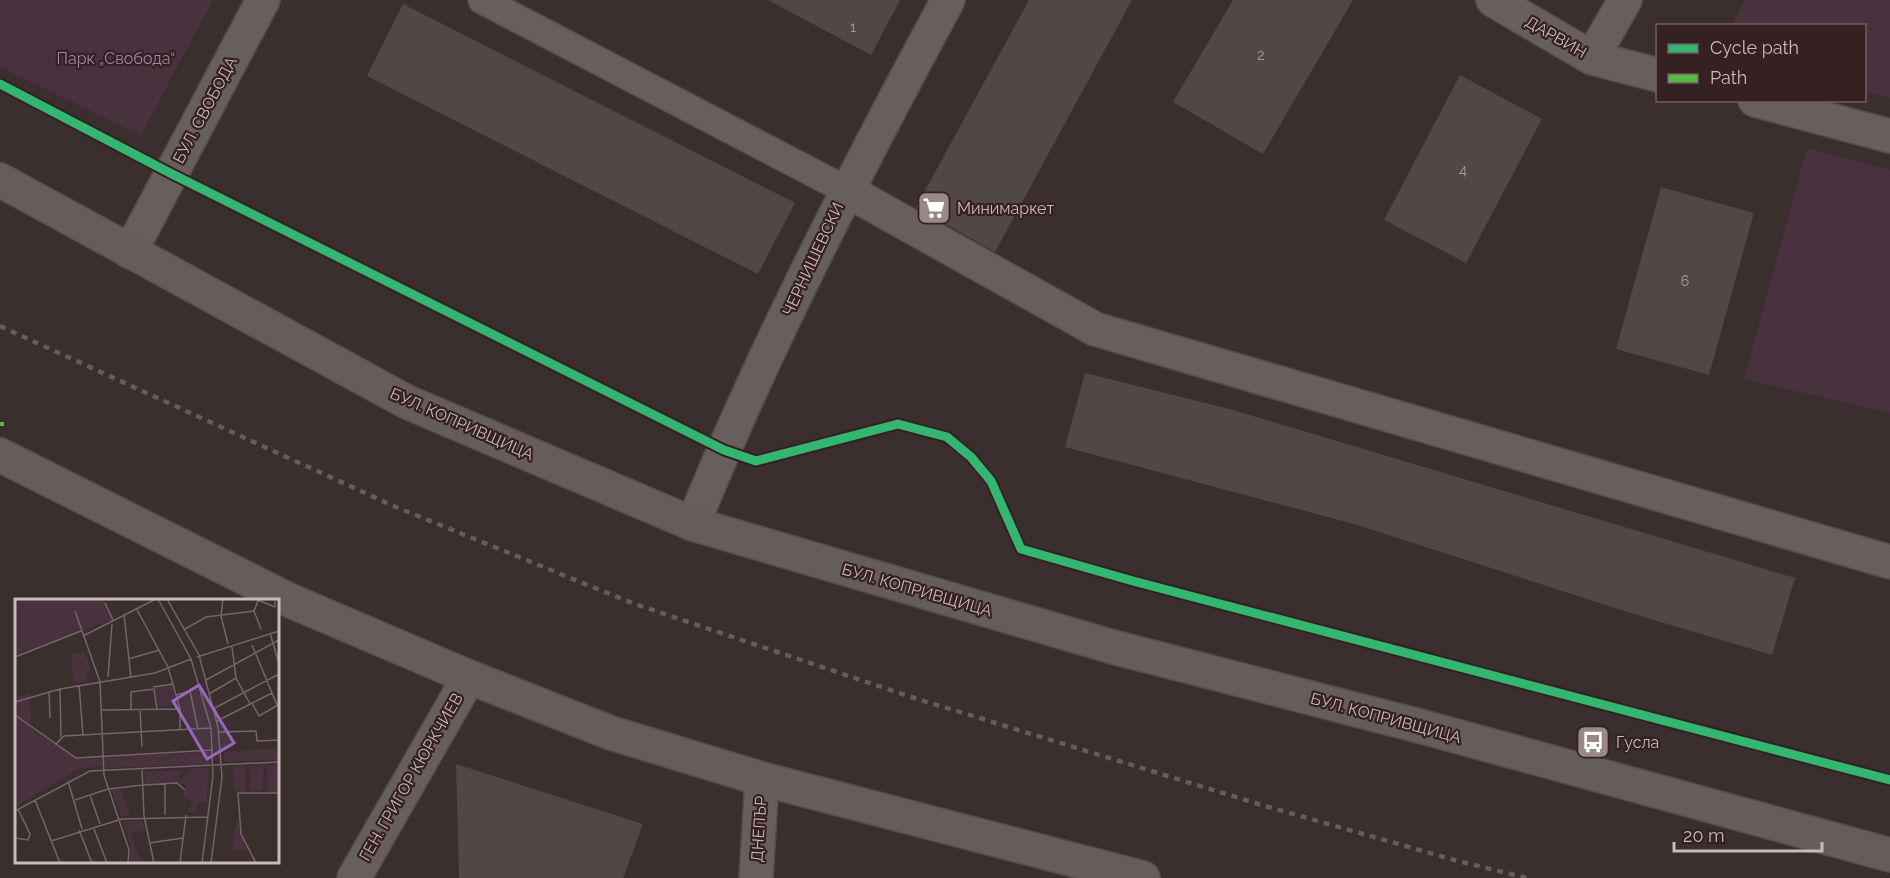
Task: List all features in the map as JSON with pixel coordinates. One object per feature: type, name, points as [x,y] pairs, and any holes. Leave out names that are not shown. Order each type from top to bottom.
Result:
[{"type":"main road","name":"БУЛ. КОПРИВЩИЦА","points":[[0,180],[407,402],[693,524],[1113,647],[1423,727],[1890,855]]},
{"type":"main road","points":[[0,455],[291,601],[469,677],[611,733],[762,779],[1124,875]]},
{"type":"street","name":"БУЛ. СВОБОДА","points":[[130,252],[263,0]]},
{"type":"street","name":"ЧЕРНИШЕВСКИ","points":[[693,524],[717,464],[846,190],[948,0]]},
{"type":"street","name":"ДАРВИН","points":[[1493,0],[1592,58],[1656,74]]},
{"type":"street","points":[[1592,58],[1625,0]]},
{"type":"street","points":[[1762,102],[1890,136]]},
{"type":"street","points":[[846,190],[1095,329],[1890,562]]},
{"type":"street","name":"ГЕН. ГРИГОР КЮРКЧИЕВ","points":[[354,878],[469,677]]},
{"type":"street","name":"ДНЕПЪР","points":[[756,878],[762,779]]},
{"type":"lane","points":[[482,0],[846,190]]},
{"type":"green space","name":"Парк „Свобода“","points":[[0,0],[213,0],[141,135],[0,67]]},
{"type":"green space","points":[[1745,0],[1890,0],[1890,98],[1866,91],[1866,24],[1733,24]]},
{"type":"green space","points":[[1807,148],[1890,170],[1890,413],[1744,379]]},
{"type":"building","points":[[768,0],[900,0],[871,55]]},
{"type":"building","points":[[1029,0],[1132,0],[995,252],[916,207]]},
{"type":"building","points":[[1233,0],[1353,0],[1263,154],[1173,102]]},
{"type":"building","points":[[403,4],[795,203],[758,274],[367,76]]},
{"type":"building","points":[[1460,75],[1542,119],[1466,263],[1384,220]]},
{"type":"building","points":[[1661,187],[1754,213],[1709,375],[1616,349]]},
{"type":"building","points":[[1085,373],[1233,410],[1795,578],[1772,655],[1637,615],[1354,524],[1065,447]]},
{"type":"building","points":[[456,764],[643,824],[623,878],[459,878]]},
{"type":"railway","points":[[0,326],[396,507],[632,603],[908,696],[1265,806],[1458,861],[1527,878]]},
{"type":"cycle path","points":[[0,84],[172,174],[724,450],[756,461],[898,424],[947,437],[971,457],[991,481],[1021,549],[1133,581],[1890,780]]},
{"type":"place","name":"Минимаркет","points":[[934,208]]},
{"type":"place","name":"Гусла","points":[[1593,742]]}]
